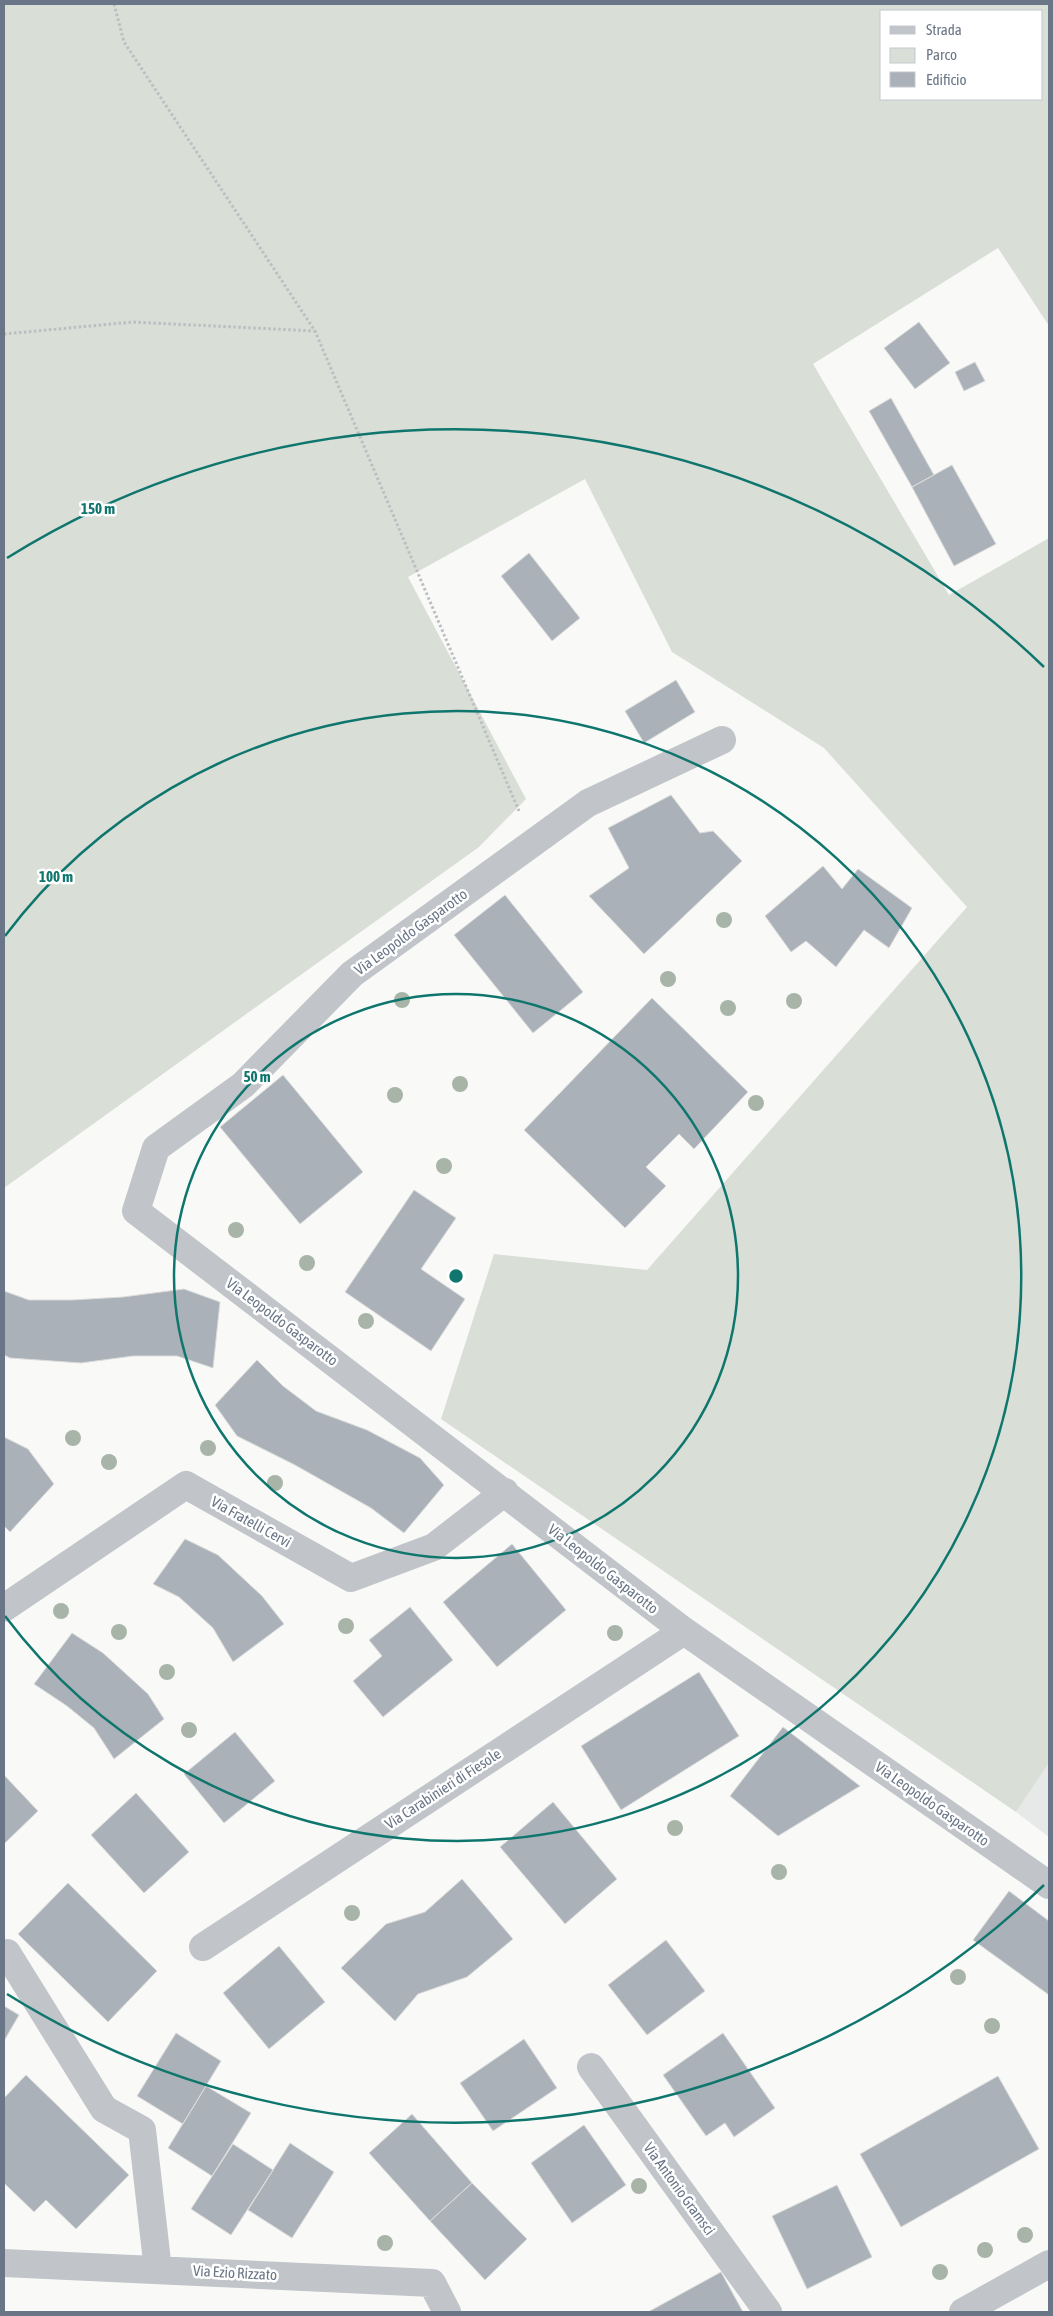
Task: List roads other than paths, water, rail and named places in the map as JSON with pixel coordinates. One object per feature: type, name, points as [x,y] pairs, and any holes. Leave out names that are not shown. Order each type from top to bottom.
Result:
[{"type":"street","name":"Via Leopoldo Gasparotto","points":[[722,740],[588,803],[352,974],[243,1085],[156,1148],[136,1211],[684,1631],[1049,1885]]},
{"type":"street","name":"Via Fratelli Cervi","points":[[4,1608],[186,1485],[352,1578],[434,1547],[505,1492]]},
{"type":"street","name":"Via Carabinieri di Fiesole","points":[[203,1946],[684,1631]]},
{"type":"street","points":[[7,1953],[104,2109],[142,2130],[158,2270]]},
{"type":"street","name":"Via Antonio Gramsci","points":[[591,2067],[768,2312]]},
{"type":"street","name":"Via Ezio Rizzato","points":[[4,2263],[432,2283],[447,2312]]},
{"type":"street","points":[[963,2312],[1049,2264]]}]
